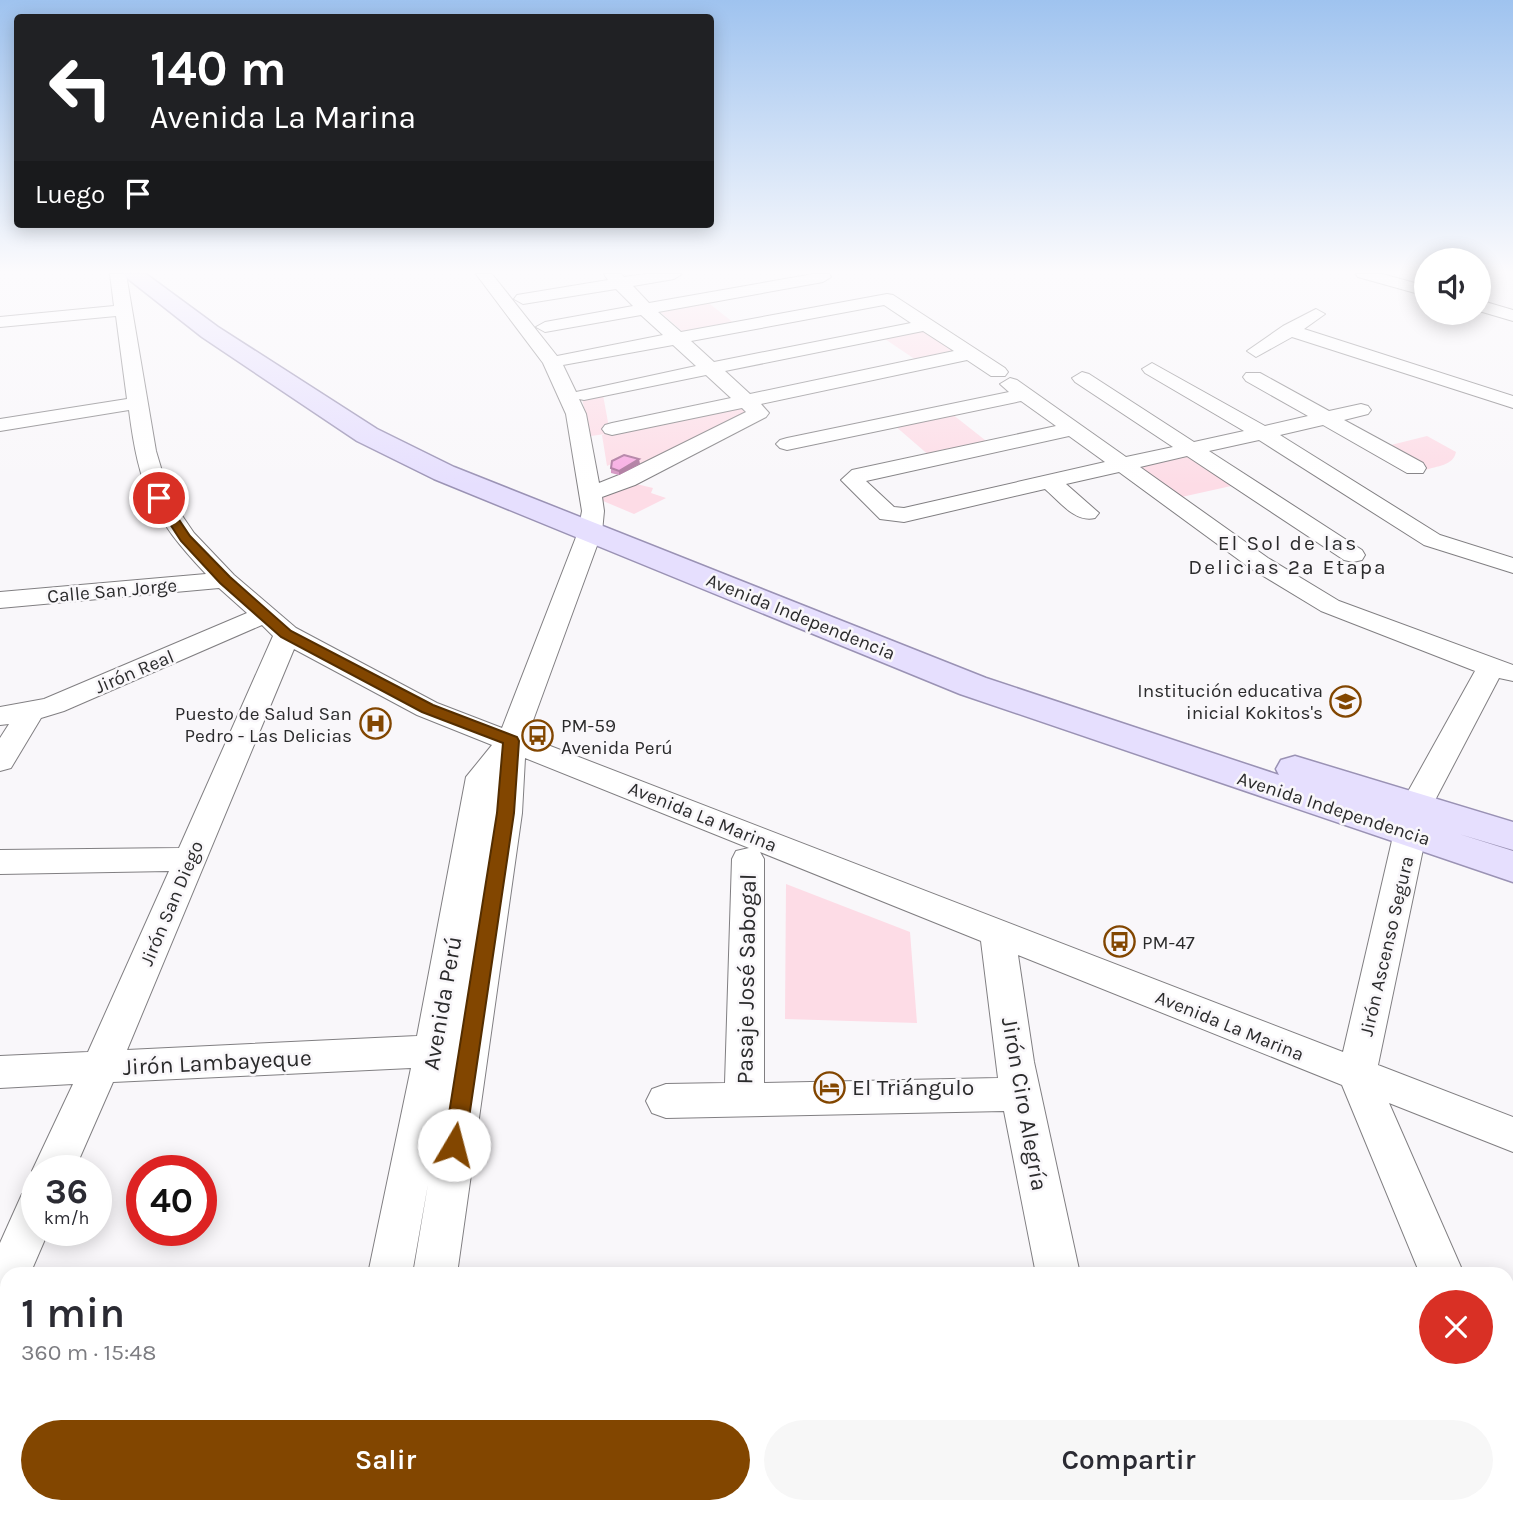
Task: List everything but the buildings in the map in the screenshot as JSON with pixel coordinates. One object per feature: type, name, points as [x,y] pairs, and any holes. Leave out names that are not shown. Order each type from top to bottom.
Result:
[{"type":"main road","name":"Avenida Independencia","points":[[251,345],[367,435],[590,512],[822,611],[973,686],[1106,719],[1414,820],[1513,867]]},
{"type":"main road","name":"Avenida Independencia","points":[[1414,820],[1513,836]]},
{"type":"street","name":"Avenida La Marina","points":[[129,345],[145,451],[159,498],[186,538],[225,580],[275,625],[427,709],[1513,1135]]},
{"type":"street","points":[[539,345],[552,362],[576,414],[590,512]]},
{"type":"street","points":[[562,360],[642,345]]},
{"type":"street","points":[[590,512],[627,480],[760,413],[684,345]]},
{"type":"street","points":[[584,394],[831,345]]},
{"type":"street","points":[[955,345],[1259,563],[1331,606],[1502,670]]},
{"type":"street","points":[[1256,351],[1266,345]]},
{"type":"street","points":[[1334,345],[1513,402]]},
{"type":"street","points":[[612,429],[969,354]]},
{"type":"street","points":[[1152,369],[1261,432],[1432,540],[1513,566]]},
{"type":"street","points":[[1253,377],[1415,468]]},
{"type":"street","points":[[1082,378],[1353,555]]},
{"type":"street","points":[[787,444],[1011,384]]},
{"type":"street","points":[[0,425],[137,403]]},
{"type":"street","points":[[1072,429],[860,474],[852,480],[884,511],[899,516],[1361,410]]},
{"type":"street","points":[[1049,481],[1087,513]]},
{"type":"street","name":"Avenida Perú","points":[[436,1267],[506,813],[511,741],[590,512]]},
{"type":"street","name":"Calle San Jorge","points":[[0,600],[225,580]]},
{"type":"street","name":"Jirón Real","points":[[0,716],[31,712],[54,705],[275,625]]},
{"type":"street","name":"Jirón San Diego","points":[[60,1155],[186,868],[275,625]]},
{"type":"street","name":"Jirón Ascenso Segura","points":[[1357,1076],[1414,820],[1502,670]]},
{"type":"street","points":[[0,761],[31,712]]},
{"type":"street","name":"Avenida Perú","points":[[391,1267],[433,1051],[481,777],[511,741]]},
{"type":"street","name":"Pasaje José Sabogal","points":[[744,1099],[748,859]]},
{"type":"street","points":[[0,862],[186,868]]},
{"type":"street","points":[[0,881],[186,868]]},
{"type":"street","name":"Jirón Ciro Alegría","points":[[998,933],[1000,963],[1022,1094],[1057,1267]]},
{"type":"street","name":"Jirón Lambayeque","points":[[0,1072],[433,1051]]},
{"type":"street","points":[[1357,1076],[1439,1267]]},
{"type":"street","points":[[666,1101],[1022,1094]]},
{"type":"street","points":[[419,1121],[458,1119]]},
{"type":"street","points":[[11,1267],[21,1244]]},
{"type":"shaded area","points":[[893,345],[951,345],[964,353],[919,362]]},
{"type":"shaded area","points":[[603,395],[610,433],[741,406],[750,413],[644,464],[624,458],[607,466],[602,435],[605,434],[591,436],[582,399]]},
{"type":"shaded area","points":[[952,414],[990,444],[931,457],[894,425]]},
{"type":"shaded area","points":[[1427,436],[1456,452],[1452,460],[1425,470],[1383,447]]},
{"type":"shaded area","points":[[1192,452],[1240,484],[1177,498],[1131,465]]},
{"type":"shaded area","points":[[628,482],[653,488],[651,493],[666,498],[634,514],[596,498]]},
{"type":"shaded area","points":[[786,884],[910,932],[917,1023],[785,1019]]},
{"type":"place","name":"Institución educativa inicial Kokitos's","points":[[1346,701]]},
{"type":"place","name":"Puesto de Salud San Pedro - Las Delicias","points":[[375,724]]},
{"type":"place","name":"PM-59 Avenida Perú","points":[[538,736]]},
{"type":"place","name":"PM-47","points":[[1119,942]]},
{"type":"place","name":"El Triángulo","points":[[829,1087]]},
{"type":"district","name":"El Sol de las Delicias 2ª Etapa","points":[[1288,555]]},
{"type":"route","points":[[159,498],[186,538],[225,580],[286,634],[427,709],[511,741],[506,813],[454,1145]]}]
